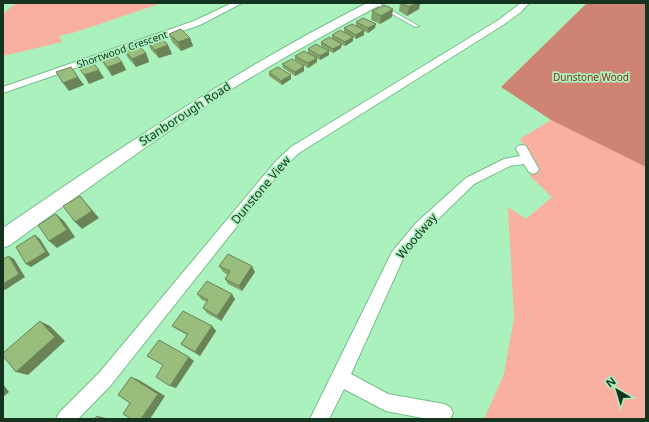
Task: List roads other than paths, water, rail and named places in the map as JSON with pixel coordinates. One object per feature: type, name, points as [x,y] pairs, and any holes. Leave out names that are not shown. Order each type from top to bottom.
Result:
[{"type":"street","name":"Shortwood Crescent","points":[[3,90],[198,23],[238,3]]},
{"type":"street","name":"Stanborough Road","points":[[3,239],[146,139],[209,98],[312,36],[375,3]]},
{"type":"street","name":"Dunstone View","points":[[65,419],[105,379],[280,164],[295,150],[500,23],[525,3]]},
{"type":"street","name":"Woodway","points":[[319,419],[397,258],[422,227],[470,181],[508,162],[527,159]]},
{"type":"street","points":[[340,378],[386,402],[444,413]]},
{"type":"lane","points":[[375,3],[417,26]]},
{"type":"park label","name":"Dunstone Wood","points":[[591,77]]}]
